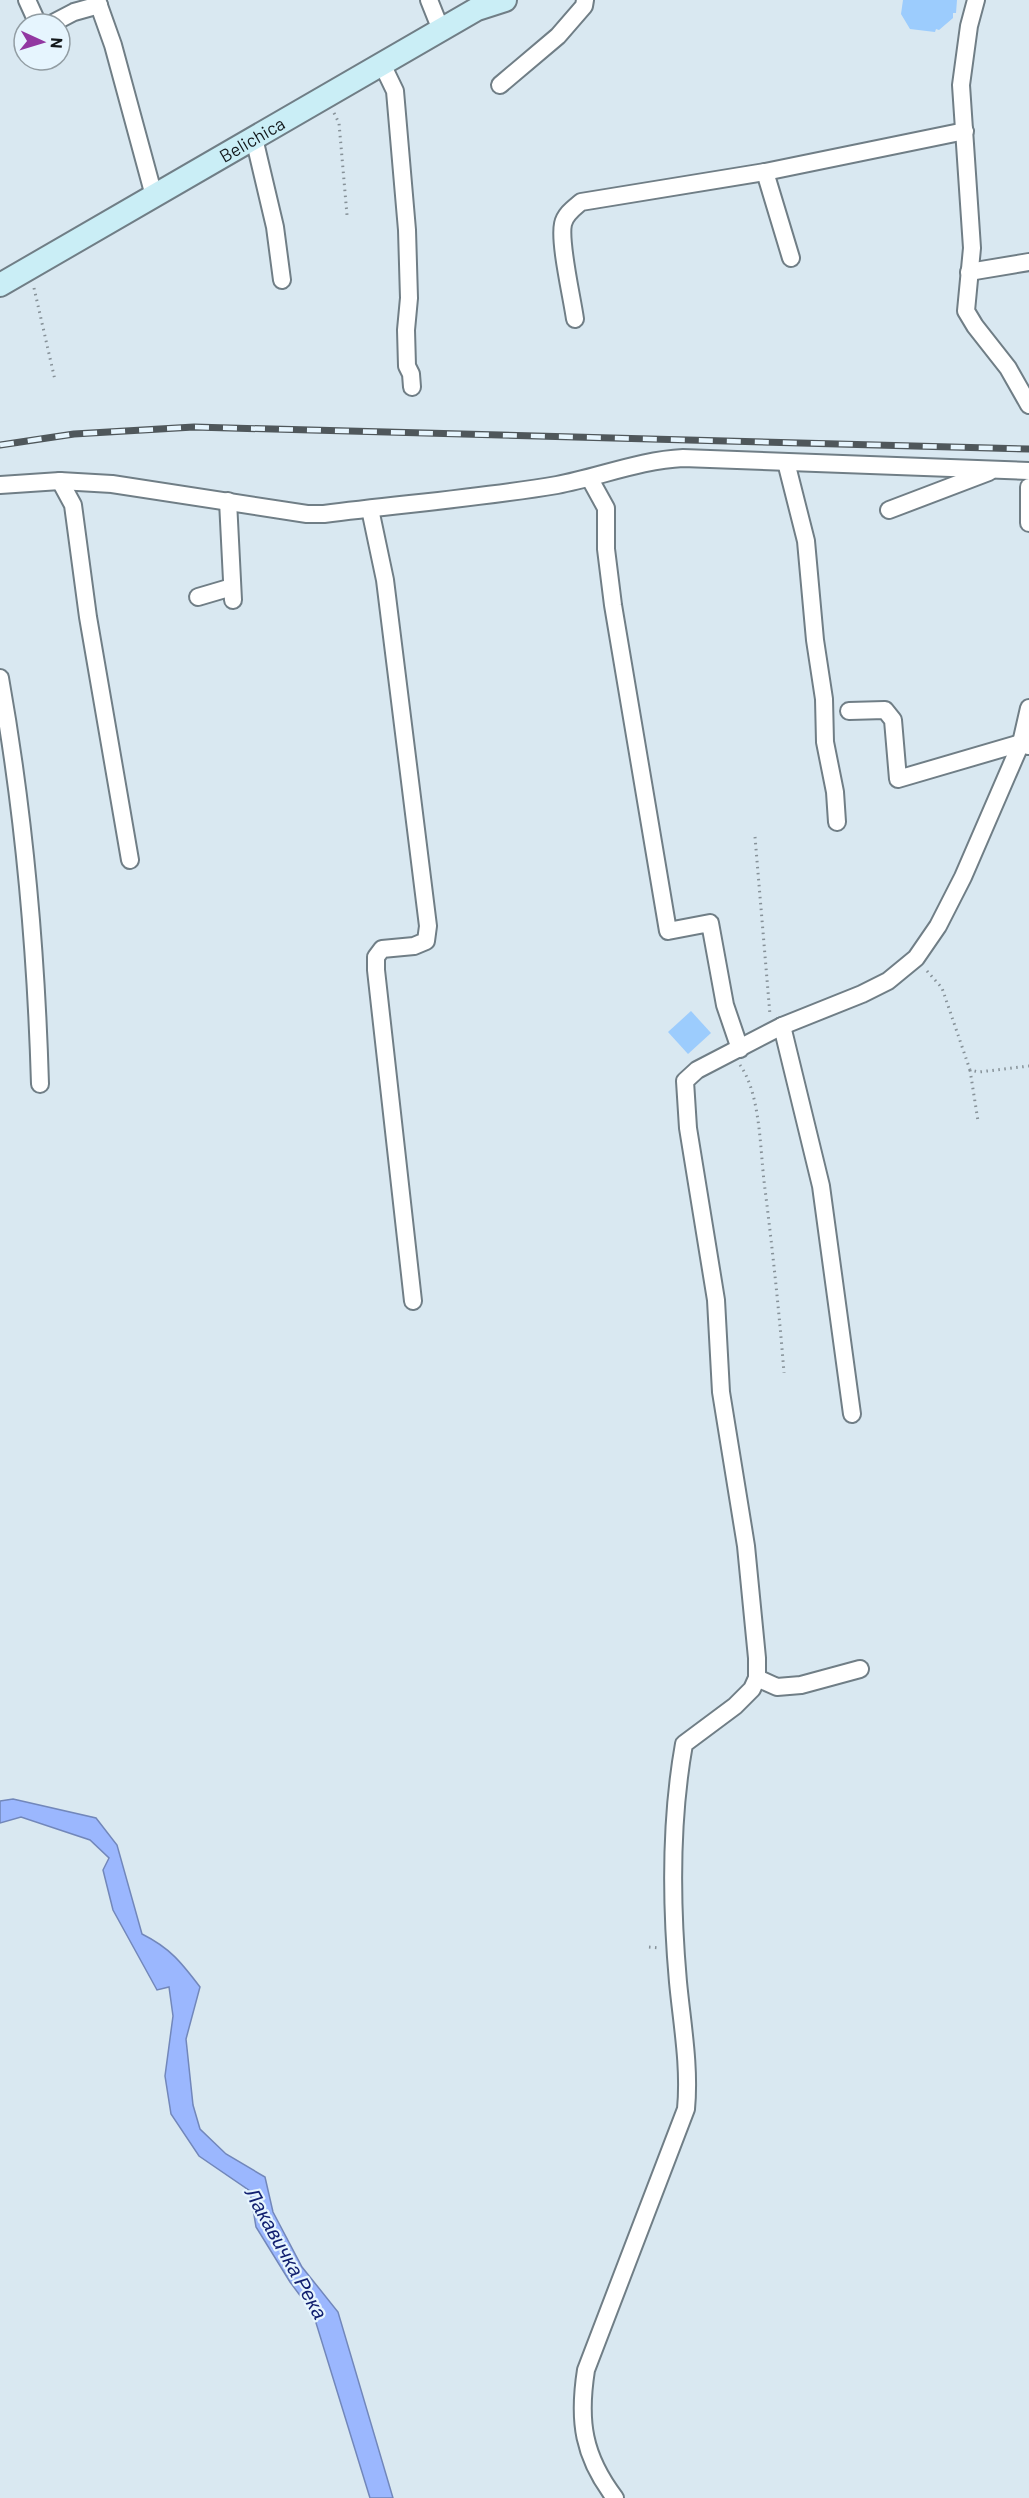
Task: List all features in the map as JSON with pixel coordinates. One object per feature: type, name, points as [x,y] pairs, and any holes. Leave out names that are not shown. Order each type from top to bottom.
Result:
[{"type":"main road","name":"Belichica","points":[[0,285],[477,9],[505,0]]},
{"type":"street","points":[[429,0],[441,30]]},
{"type":"street","points":[[500,85],[558,36],[584,6],[585,0]]},
{"type":"street","points":[[976,0],[969,26],[961,85],[972,248],[966,311],[975,327],[1008,368],[1029,405]]},
{"type":"street","points":[[72,13],[98,2],[113,45],[154,196]]},
{"type":"street","points":[[382,64],[395,91],[407,230],[409,298],[406,330],[407,366],[411,374],[412,387]]},
{"type":"street","points":[[575,319],[563,242],[563,223],[570,211],[581,202],[765,172],[965,131]]},
{"type":"street","points":[[254,138],[275,227],[282,280]]},
{"type":"street","points":[[765,172],[790,258]]},
{"type":"street","points":[[969,272],[1029,262]]},
{"type":"street","points":[[0,485],[60,482],[112,483],[307,514],[370,509],[590,479],[664,459],[1029,471]]},
{"type":"street","points":[[786,462],[806,541],[815,640],[824,699],[825,742],[835,792],[837,822]]},
{"type":"street","points":[[889,510],[996,469]]},
{"type":"street","points":[[590,479],[606,508],[606,549],[615,617],[668,932],[710,923],[736,1051]]},
{"type":"street","points":[[60,482],[73,505],[88,617],[130,860]]},
{"type":"street","points":[[1029,487],[1029,523]]},
{"type":"street","points":[[198,597],[232,594],[228,501]]},
{"type":"street","points":[[370,509],[385,579],[428,926],[426,941],[414,946],[382,949],[376,957],[413,1301]]},
{"type":"street","points":[[0,678],[15,762],[30,898],[36,973],[40,1084]]},
{"type":"street","points":[[615,2498],[602,2480],[588,2451],[582,2425],[582,2398],[586,2370],[686,2109],[688,2065],[678,1980],[673,1872],[680,1764],[684,1744],[735,1706],[752,1689],[757,1678],[756,1634],[746,1545],[721,1392],[717,1300],[684,1090],[685,1081],[697,1070],[777,1029],[888,981],[916,958],[938,926],[1025,745],[1029,708]]},
{"type":"street","points":[[849,711],[885,710],[890,713],[893,720],[898,779],[1025,745]]},
{"type":"street","points":[[777,1029],[821,1186],[852,1414]]},
{"type":"street","points":[[757,1678],[777,1687],[801,1685],[860,1669]]},
{"type":"path","points":[[326,96],[339,123],[347,215]]},
{"type":"path","points":[[30,268],[55,380]]},
{"type":"path","points":[[755,837],[777,1029]]},
{"type":"path","points":[[916,958],[942,988],[970,1070],[978,1121]]},
{"type":"path","points":[[736,1051],[749,1078],[758,1127],[784,1373]]},
{"type":"path","points":[[970,1070],[979,1072],[1029,1066]]},
{"type":"water","name":"Лакавичка Река","points":[[13,1799],[96,1818],[117,1845],[142,1934],[174,1956],[200,1987],[186,2039],[193,2105],[200,2129],[226,2154],[265,2177],[273,2212],[302,2267],[338,2312],[393,2498],[370,2498],[313,2313],[290,2282],[256,2227],[250,2191],[199,2156],[171,2114],[165,2076],[173,2016],[169,1987],[157,1990],[113,1910],[103,1870],[109,1858],[90,1840],[21,1817],[0,1823],[0,1801]]},
{"type":"building","points":[[903,0],[957,0],[956,13],[953,13],[953,18],[935,32],[910,29],[901,14]]},
{"type":"building","points":[[691,1011],[711,1033],[688,1054],[668,1032]]},
{"type":"railway","points":[[0,445],[74,434],[194,427],[1029,449]]}]
